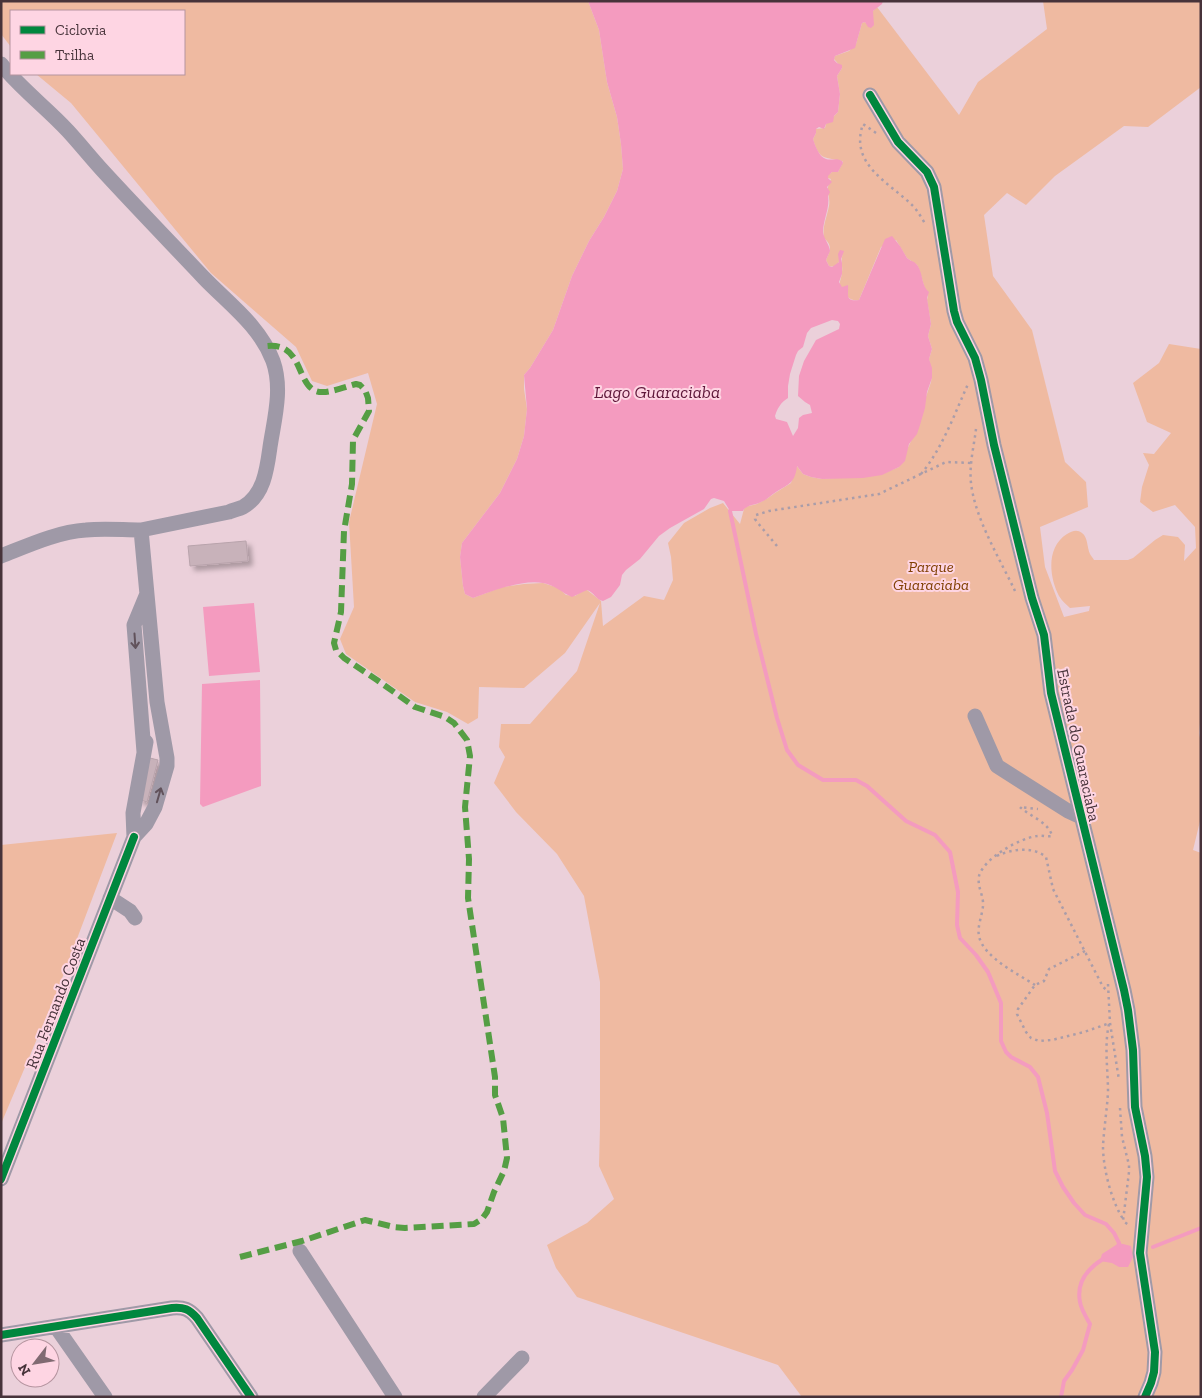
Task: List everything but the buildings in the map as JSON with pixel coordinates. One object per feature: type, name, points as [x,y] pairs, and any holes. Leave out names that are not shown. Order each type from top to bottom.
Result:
[{"type":"street","points":[[1,64],[10,75]]},
{"type":"street","points":[[1,556],[65,533],[85,530],[141,530],[229,512],[242,507],[252,500],[264,481],[278,393],[274,364],[267,346],[258,334],[101,170],[67,130],[10,75]]},
{"type":"street","name":"Estrada do Guaraciaba","points":[[870,95],[895,138],[924,169],[934,187],[954,311],[957,322],[975,358],[983,386],[994,444],[1032,598],[1044,635],[1051,693],[1124,990],[1133,1050],[1135,1107],[1147,1172],[1140,1253],[1155,1352],[1154,1372],[1145,1397]]},
{"type":"street","points":[[134,837],[146,824],[155,807],[167,766],[167,751],[157,702],[141,530]]},
{"type":"street","points":[[144,752],[134,625],[147,595]]},
{"type":"street","points":[[134,837],[132,813],[144,752],[157,702]]},
{"type":"street","points":[[975,716],[997,766],[1081,817]]},
{"type":"street","name":"Rua Fernando Costa","points":[[1,1179],[134,837]]},
{"type":"street","points":[[110,898],[130,911],[135,918]]},
{"type":"street","points":[[300,1251],[395,1397]]},
{"type":"street","points":[[1,1335],[182,1307],[190,1310],[197,1318],[251,1397]]},
{"type":"street","points":[[56,1327],[105,1397]]},
{"type":"street","points":[[484,1397],[522,1358]]},
{"type":"path","points":[[878,135],[864,124],[860,135],[860,147],[864,158],[876,174],[913,206],[926,226]]},
{"type":"path","points":[[920,475],[928,465],[951,424],[970,379],[972,387]]},
{"type":"path","points":[[976,422],[971,464],[971,483],[978,512],[1019,598]]},
{"type":"path","points":[[777,546],[757,522],[756,516],[768,511],[879,494],[946,462],[971,464]]},
{"type":"path","points":[[1035,985],[991,956],[981,945],[978,931],[984,904],[980,891],[979,876],[986,865],[1002,850],[1036,836],[1052,836],[1050,830],[1039,820],[1020,807],[1047,810],[1057,804]]},
{"type":"path","points":[[994,858],[1006,852],[1021,850],[1037,851],[1044,855],[1047,860],[1053,889],[1103,988],[1108,991]]},
{"type":"path","points":[[1084,951],[1049,969],[1044,981],[1035,985],[1017,1011],[1026,1032],[1034,1039],[1039,1040],[1060,1038],[1110,1023]]},
{"type":"path","points":[[1108,983],[1110,1023],[1120,1087]]},
{"type":"path","points":[[1110,1023],[1107,1034],[1108,1092],[1103,1147],[1116,1208],[1123,1221],[1141,1234]]},
{"type":"path","points":[[1120,1105],[1122,1137],[1129,1165],[1123,1221]]},
{"type":"green space","name":"Parque Guaraciaba","points":[[1,1],[588,1],[599,30],[607,82],[617,117],[623,169],[617,191],[572,276],[553,330],[524,375],[527,409],[524,436],[517,459],[500,493],[462,543],[460,557],[465,594],[473,598],[502,587],[524,584],[543,583],[559,588],[566,595],[575,596],[587,590],[601,601],[603,626],[644,596],[664,600],[673,580],[668,543],[684,523],[723,503],[740,524],[745,507],[757,504],[791,483],[796,465],[803,474],[822,479],[882,474],[899,467],[911,441],[932,375],[929,359],[932,349],[928,336],[931,324],[927,300],[928,295],[917,265],[907,258],[896,240],[881,247],[859,300],[853,300],[847,296],[848,291],[840,286],[843,254],[836,265],[829,266],[826,260],[830,246],[824,238],[824,226],[829,202],[828,187],[831,179],[828,178],[828,175],[832,172],[838,172],[843,162],[826,158],[820,154],[813,139],[816,129],[825,128],[826,124],[838,112],[840,94],[837,76],[842,68],[834,59],[835,56],[849,51],[856,44],[862,23],[865,22],[867,24],[873,21],[873,11],[877,7],[959,115],[978,82],[1047,29],[1043,1],[1201,1],[1201,87],[1148,127],[1124,126],[1055,176],[1026,205],[1007,193],[984,215],[993,276],[1032,330],[1065,462],[1086,482],[1088,507],[1040,527],[1045,567],[1064,617],[1089,611],[1090,606],[1070,608],[1059,596],[1053,580],[1051,563],[1055,546],[1069,533],[1076,531],[1084,535],[1094,560],[1128,560],[1163,535],[1178,537],[1185,545],[1184,561],[1196,548],[1195,527],[1175,505],[1153,512],[1140,502],[1142,487],[1149,465],[1143,453],[1154,454],[1171,433],[1147,422],[1133,383],[1159,363],[1169,344],[1201,349],[1201,713],[1199,733],[1201,743],[1201,817],[1193,850],[1201,853],[1201,1397],[802,1397],[778,1365],[577,1297],[556,1268],[547,1245],[587,1223],[614,1199],[599,1166],[600,982],[584,896],[557,854],[516,812],[494,783],[505,757],[499,747],[501,724],[530,724],[577,671],[600,603],[565,653],[524,688],[479,687],[478,718],[468,724],[447,712],[415,702],[346,654],[340,639],[354,607],[349,522],[377,404],[368,373],[327,386],[312,381],[296,347],[211,273],[71,103],[37,75],[185,75],[185,10],[10,10],[10,46],[1,34]]},
{"type":"green space","points":[[117,833],[58,989],[1,1124],[1,845]]},
{"type":"water","name":"Lago Guaraciaba","points":[[588,1],[883,1],[873,11],[874,25],[871,28],[865,22],[862,23],[855,48],[835,56],[834,60],[842,65],[837,76],[840,94],[838,112],[834,116],[833,122],[826,124],[824,129],[819,127],[816,129],[813,139],[821,156],[828,159],[838,159],[843,163],[838,172],[832,172],[828,176],[832,182],[827,187],[830,192],[823,228],[830,251],[826,260],[829,266],[832,267],[839,262],[838,254],[840,250],[844,251],[841,259],[842,274],[839,282],[842,287],[848,285],[849,299],[859,300],[885,239],[892,236],[907,258],[917,265],[924,285],[929,292],[927,298],[931,324],[928,336],[932,349],[929,359],[932,368],[932,378],[917,434],[909,444],[905,461],[899,467],[882,475],[863,478],[822,479],[803,474],[797,466],[795,476],[788,485],[743,511],[730,511],[724,501],[711,499],[704,509],[659,536],[640,559],[622,575],[620,585],[611,597],[603,601],[587,590],[572,597],[551,585],[535,582],[508,586],[473,598],[465,594],[463,586],[460,557],[462,543],[500,493],[517,459],[524,436],[527,409],[524,375],[553,330],[572,276],[617,191],[623,169],[617,117],[607,82],[599,30]],"holes":[[[832,320],[838,321],[840,324],[839,329],[816,340],[804,361],[799,376],[798,396],[810,405],[812,413],[799,418],[798,428],[793,436],[787,422],[776,419],[775,416],[780,406],[788,398],[790,374],[796,355],[803,347],[807,333],[811,328]]]},
{"type":"water","points":[[254,603],[260,672],[209,676],[203,607]]},
{"type":"water","points":[[260,680],[261,786],[203,807],[200,804],[202,684]]},
{"type":"water","points":[[1119,1243],[1131,1246],[1133,1257],[1128,1267],[1119,1267],[1112,1263],[1100,1261],[1102,1254]]},
{"type":"waterway","points":[[730,511],[756,634],[787,750],[798,765],[823,780],[856,780],[867,786],[906,821],[935,835],[950,852],[958,892],[957,925],[960,938],[976,955],[988,972],[1001,1003],[1001,1041],[1006,1052],[1011,1057],[1030,1067],[1038,1077],[1047,1113],[1055,1171],[1063,1187],[1085,1215],[1106,1224],[1114,1233],[1119,1243],[1118,1247]]},
{"type":"waterway","points":[[1153,1247],[1201,1228]]},
{"type":"waterway","points":[[1061,1397],[1064,1381],[1083,1350],[1090,1324],[1081,1305],[1079,1295],[1081,1282],[1092,1267],[1103,1259]]},
{"type":"marked path","points":[[240,1257],[302,1241],[365,1220],[405,1228],[474,1224],[482,1219],[487,1212],[504,1171],[507,1158],[503,1118],[495,1095],[495,1077],[468,898],[469,859],[465,807],[470,756],[467,740],[454,723],[445,717],[415,707],[344,658],[336,650],[334,643],[341,612],[344,531],[352,484],[353,440],[369,411],[368,398],[365,390],[356,384],[325,392],[313,390],[288,352],[279,347],[267,346]]},
{"type":"cycle path","points":[[870,95],[898,142],[927,172],[934,187],[954,311],[957,322],[975,358],[981,380],[994,445],[1032,598],[1044,635],[1051,693],[1124,990],[1133,1050],[1135,1107],[1145,1156],[1147,1177],[1140,1253],[1155,1352],[1154,1372],[1145,1397]]},
{"type":"cycle path","points":[[1,1179],[134,837]]},
{"type":"cycle path","points":[[1,1335],[172,1308],[183,1308],[197,1318],[251,1397]]}]
